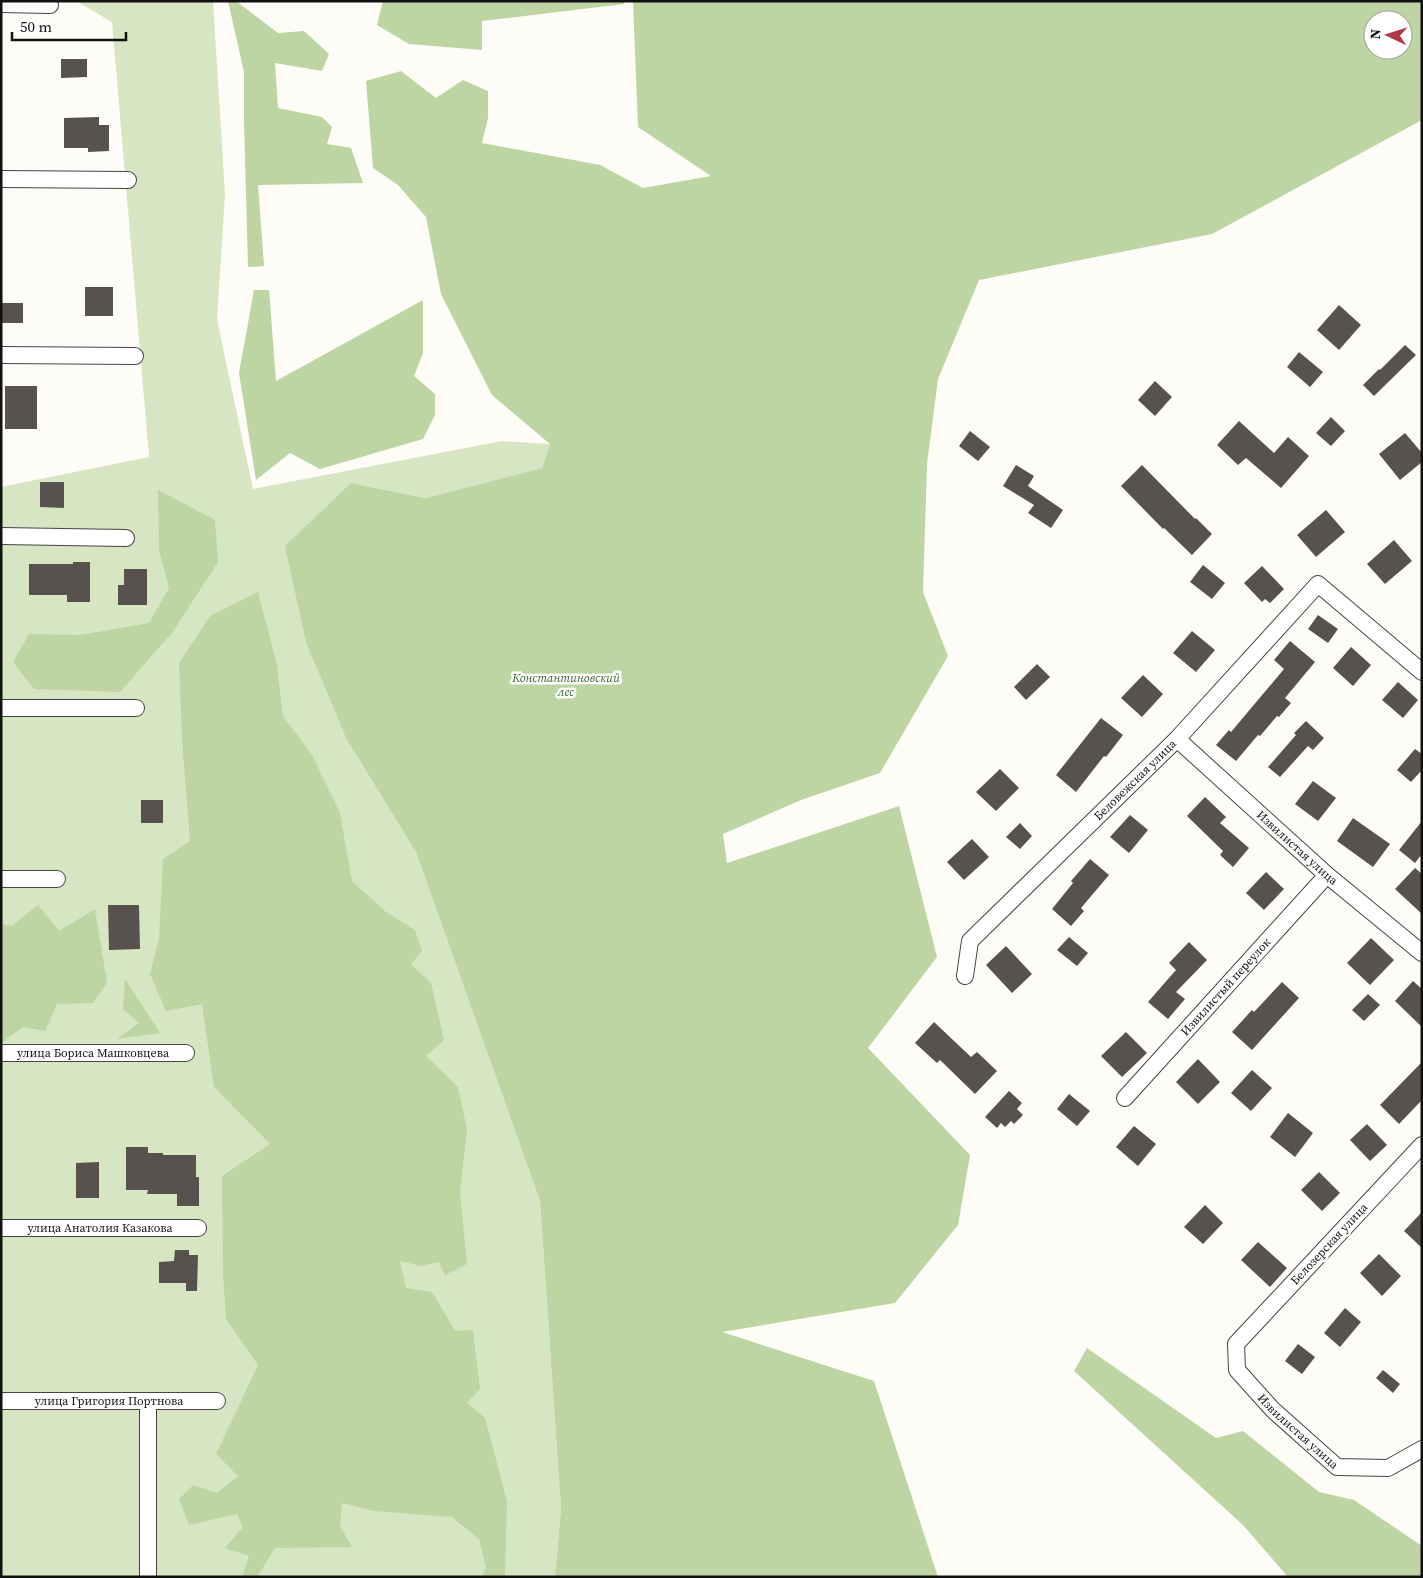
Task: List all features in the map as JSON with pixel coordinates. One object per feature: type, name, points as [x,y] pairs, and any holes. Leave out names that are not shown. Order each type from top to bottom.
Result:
[{"type":"street","points":[[1,4],[50,5]]},
{"type":"street","points":[[1,179],[128,180]]},
{"type":"street","points":[[1,355],[135,356]]},
{"type":"street","points":[[1,536],[126,538]]},
{"type":"street","name":"Беловежская улица","points":[[965,976],[970,941],[1177,739],[1318,584],[1422,672]]},
{"type":"street","points":[[1,708],[136,708]]},
{"type":"street","name":"Извилистая улица","points":[[1177,739],[1327,875],[1422,953]]},
{"type":"street","name":"Извилистый переулок","points":[[1125,1098],[1327,875]]},
{"type":"street","points":[[1,879],[56,879]]},
{"type":"street","name":"улица Бориса Машковцева","points":[[1,1053],[186,1053]]},
{"type":"street","name":"Белозерская улица","points":[[1236,1344],[1422,1145]]},
{"type":"street","name":"улица Анатолия Казакова","points":[[1,1228],[198,1228]]},
{"type":"street","name":"Извилистая улица","points":[[1236,1344],[1237,1370],[1273,1410],[1337,1467],[1388,1468],[1422,1449]]},
{"type":"street","name":"улица Григория Портнова","points":[[1,1401],[217,1401]]},
{"type":"street","points":[[148,1401],[148,1577]]},
{"type":"green space","points":[[76,1],[213,1],[225,194],[217,320],[253,489],[502,441],[550,444],[542,468],[425,498],[351,483],[347,740],[416,852],[540,1201],[561,1509],[555,1577],[1,1577],[1,487],[149,457],[112,22]]},
{"type":"green space","points":[[228,1],[236,1],[278,33],[304,31],[329,54],[322,71],[275,63],[278,108],[322,117],[332,127],[327,144],[351,148],[363,183],[258,185],[264,266],[248,267],[244,72]]},
{"type":"green space","points":[[383,1],[624,1],[624,4],[482,21],[482,50],[409,44],[377,25]]},
{"type":"green space","name":"Константиновский лес","points":[[633,1],[1422,1],[1422,120],[1212,234],[979,280],[938,379],[927,464],[923,592],[948,656],[880,773],[801,800],[723,834],[727,863],[899,806],[937,957],[868,1048],[970,1155],[958,1225],[895,1303],[722,1332],[874,1381],[938,1577],[555,1577],[561,1509],[540,1201],[416,852],[347,740],[306,642],[285,546],[351,483],[425,498],[542,468],[550,444],[492,395],[441,294],[426,217],[398,185],[373,168],[366,81],[401,71],[436,98],[463,80],[488,91],[488,118],[482,143],[600,165],[643,188],[711,176],[638,127]]},
{"type":"green space","points":[[254,290],[269,290],[276,381],[423,300],[423,353],[414,376],[435,394],[435,415],[423,439],[320,469],[290,453],[256,480],[239,373]]},
{"type":"green space","points":[[158,490],[215,520],[218,562],[172,633],[120,692],[34,689],[13,662],[29,634],[80,635],[149,623],[169,588],[159,550]]},
{"type":"green space","points":[[258,592],[277,665],[283,716],[312,755],[340,813],[352,881],[386,912],[415,930],[422,951],[411,964],[431,983],[444,1040],[426,1056],[458,1087],[467,1130],[460,1192],[467,1264],[445,1275],[439,1262],[421,1266],[400,1261],[406,1288],[432,1292],[455,1331],[473,1330],[480,1389],[467,1403],[485,1418],[507,1501],[505,1577],[481,1577],[486,1568],[479,1539],[452,1517],[373,1511],[342,1503],[340,1526],[352,1547],[275,1548],[257,1577],[242,1577],[249,1556],[225,1548],[243,1527],[237,1514],[189,1525],[179,1499],[193,1485],[217,1493],[238,1476],[216,1454],[258,1365],[226,1319],[223,1274],[222,1176],[270,1144],[214,1087],[202,1004],[166,1011],[150,974],[159,939],[163,859],[190,841],[182,739],[179,663],[210,616]]},
{"type":"green space","points":[[38,905],[59,931],[95,909],[107,983],[93,1003],[57,1004],[45,1031],[23,1027],[1,1043],[1,924],[12,926]]},
{"type":"green space","points":[[125,979],[160,1033],[117,1039],[139,1023],[123,1009]]},
{"type":"green space","points":[[1087,1348],[1216,1438],[1243,1431],[1319,1492],[1354,1500],[1422,1546],[1422,1577],[1288,1577],[1243,1525],[1074,1371]]},
{"type":"building","points":[[61,59],[87,59],[87,77],[61,78]]},
{"type":"building","points":[[99,117],[99,125],[109,125],[109,151],[88,152],[88,148],[64,148],[64,118]]},
{"type":"building","points":[[85,287],[113,287],[113,316],[85,316]]},
{"type":"building","points":[[1,303],[23,303],[23,323],[1,323]]},
{"type":"building","points":[[1339,305],[1361,325],[1339,350],[1317,330]]},
{"type":"building","points":[[1405,345],[1416,355],[1374,396],[1363,385]]},
{"type":"building","points":[[1299,352],[1323,372],[1310,387],[1287,367]]},
{"type":"building","points":[[1155,381],[1172,397],[1155,416],[1138,400]]},
{"type":"building","points":[[5,386],[37,386],[37,429],[5,429]]},
{"type":"building","points":[[1331,417],[1345,431],[1331,446],[1316,433]]},
{"type":"building","points":[[1239,421],[1274,453],[1288,437],[1309,456],[1281,488],[1246,458],[1238,465],[1217,445]]},
{"type":"building","points":[[970,431],[990,447],[978,461],[959,446]]},
{"type":"building","points":[[1405,433],[1422,453],[1422,462],[1400,480],[1379,454]]},
{"type":"building","points":[[1016,465],[1034,476],[1028,486],[1063,510],[1051,528],[1028,513],[1034,505],[1003,486]]},
{"type":"building","points":[[1142,465],[1212,534],[1192,555],[1163,529],[1121,486]]},
{"type":"building","points":[[40,482],[64,482],[64,508],[40,507]]},
{"type":"building","points":[[1326,510],[1345,532],[1316,557],[1297,535]]},
{"type":"building","points":[[1394,540],[1412,561],[1385,584],[1367,564]]},
{"type":"building","points":[[73,562],[90,562],[90,602],[67,602],[67,595],[29,595],[29,564],[73,564]]},
{"type":"building","points":[[1203,565],[1225,583],[1212,599],[1190,582]]},
{"type":"building","points":[[1262,566],[1284,589],[1270,603],[1265,599],[1262,602],[1244,583]]},
{"type":"building","points":[[124,569],[147,569],[147,605],[118,605],[118,585],[124,585]]},
{"type":"building","points":[[1318,615],[1338,629],[1328,643],[1308,629]]},
{"type":"building","points":[[1192,631],[1215,650],[1196,672],[1173,653]]},
{"type":"building","points":[[1290,641],[1315,662],[1285,698],[1291,703],[1260,736],[1258,735],[1236,761],[1216,745],[1229,730],[1231,732],[1284,669],[1274,660]]},
{"type":"building","points":[[1351,647],[1371,665],[1353,686],[1333,668]]},
{"type":"building","points":[[1037,664],[1050,677],[1026,700],[1014,687]]},
{"type":"building","points":[[1143,675],[1163,694],[1142,717],[1121,698]]},
{"type":"building","points":[[1398,682],[1418,700],[1403,718],[1382,700]]},
{"type":"building","points":[[1101,718],[1123,735],[1076,792],[1056,775]]},
{"type":"building","points":[[1306,721],[1324,738],[1313,750],[1308,746],[1280,777],[1268,767],[1296,735],[1294,733]]},
{"type":"building","points":[[1415,749],[1422,754],[1422,770],[1411,782],[1397,770]]},
{"type":"building","points":[[1000,769],[1019,788],[996,811],[976,792]]},
{"type":"building","points":[[1313,781],[1336,798],[1318,821],[1295,804]]},
{"type":"building","points":[[1205,797],[1226,817],[1220,823],[1249,848],[1233,867],[1220,855],[1223,851],[1187,816]]},
{"type":"building","points":[[141,800],[163,800],[163,823],[141,823]]},
{"type":"building","points":[[1130,815],[1148,830],[1129,853],[1110,837]]},
{"type":"building","points":[[1353,818],[1390,844],[1373,867],[1337,841]]},
{"type":"building","points":[[1422,821],[1422,854],[1415,863],[1399,850]]},
{"type":"building","points":[[1020,823],[1032,836],[1020,849],[1006,837]]},
{"type":"building","points":[[972,839],[989,857],[964,880],[947,862]]},
{"type":"building","points":[[1090,859],[1109,875],[1081,908],[1084,911],[1071,926],[1052,909],[1073,883],[1071,881]]},
{"type":"building","points":[[1415,868],[1422,874],[1422,914],[1395,889]]},
{"type":"building","points":[[1266,872],[1284,889],[1264,910],[1246,893]]},
{"type":"building","points":[[108,905],[139,905],[140,949],[109,950]]},
{"type":"building","points":[[1069,937],[1088,953],[1077,966],[1057,950]]},
{"type":"building","points":[[1371,938],[1394,960],[1370,985],[1347,963]]},
{"type":"building","points":[[1189,942],[1207,960],[1176,992],[1185,999],[1168,1019],[1148,1002],[1176,970],[1169,963]]},
{"type":"building","points":[[1006,946],[1032,974],[1012,993],[986,965]]},
{"type":"building","points":[[1413,981],[1422,989],[1422,1027],[1395,1001]]},
{"type":"building","points":[[1282,982],[1299,998],[1252,1050],[1232,1032]]},
{"type":"building","points":[[1368,994],[1380,1005],[1364,1021],[1352,1010]]},
{"type":"building","points":[[934,1022],[971,1057],[977,1052],[997,1071],[975,1094],[940,1060],[937,1063],[915,1043]]},
{"type":"building","points":[[1126,1032],[1147,1053],[1122,1077],[1101,1056]]},
{"type":"building","points":[[1198,1059],[1220,1082],[1198,1104],[1176,1082]]},
{"type":"building","points":[[1422,1062],[1422,1100],[1399,1124],[1380,1105]]},
{"type":"building","points":[[1252,1070],[1272,1088],[1251,1111],[1231,1093]]},
{"type":"building","points":[[1009,1091],[1022,1103],[1017,1109],[1023,1115],[1014,1124],[1011,1121],[1005,1127],[1001,1123],[997,1128],[985,1117]]},
{"type":"building","points":[[1069,1094],[1090,1111],[1077,1126],[1057,1109]]},
{"type":"building","points":[[1288,1113],[1313,1133],[1295,1157],[1270,1137]]},
{"type":"building","points":[[1367,1124],[1387,1145],[1370,1161],[1350,1140]]},
{"type":"building","points":[[1134,1126],[1156,1144],[1138,1166],[1116,1147]]},
{"type":"building","points":[[126,1147],[148,1147],[148,1153],[163,1153],[163,1155],[196,1155],[196,1177],[199,1177],[199,1206],[177,1206],[177,1194],[147,1194],[148,1190],[126,1190]]},
{"type":"building","points":[[99,1162],[99,1198],[76,1198],[76,1163]]},
{"type":"building","points":[[1319,1172],[1340,1193],[1322,1211],[1301,1190]]},
{"type":"building","points":[[1205,1205],[1223,1223],[1203,1244],[1184,1227]]},
{"type":"building","points":[[1422,1212],[1422,1248],[1404,1231]]},
{"type":"building","points":[[1258,1242],[1287,1268],[1270,1287],[1241,1260]]},
{"type":"building","points":[[175,1250],[189,1250],[189,1255],[198,1255],[197,1291],[186,1291],[186,1283],[159,1283],[159,1262],[174,1261]]},
{"type":"building","points":[[1379,1254],[1401,1276],[1382,1296],[1360,1273]]},
{"type":"building","points":[[1345,1308],[1361,1322],[1340,1347],[1324,1333]]},
{"type":"building","points":[[1298,1344],[1315,1357],[1302,1374],[1285,1361]]},
{"type":"building","points":[[1383,1370],[1400,1384],[1393,1393],[1376,1378]]}]
